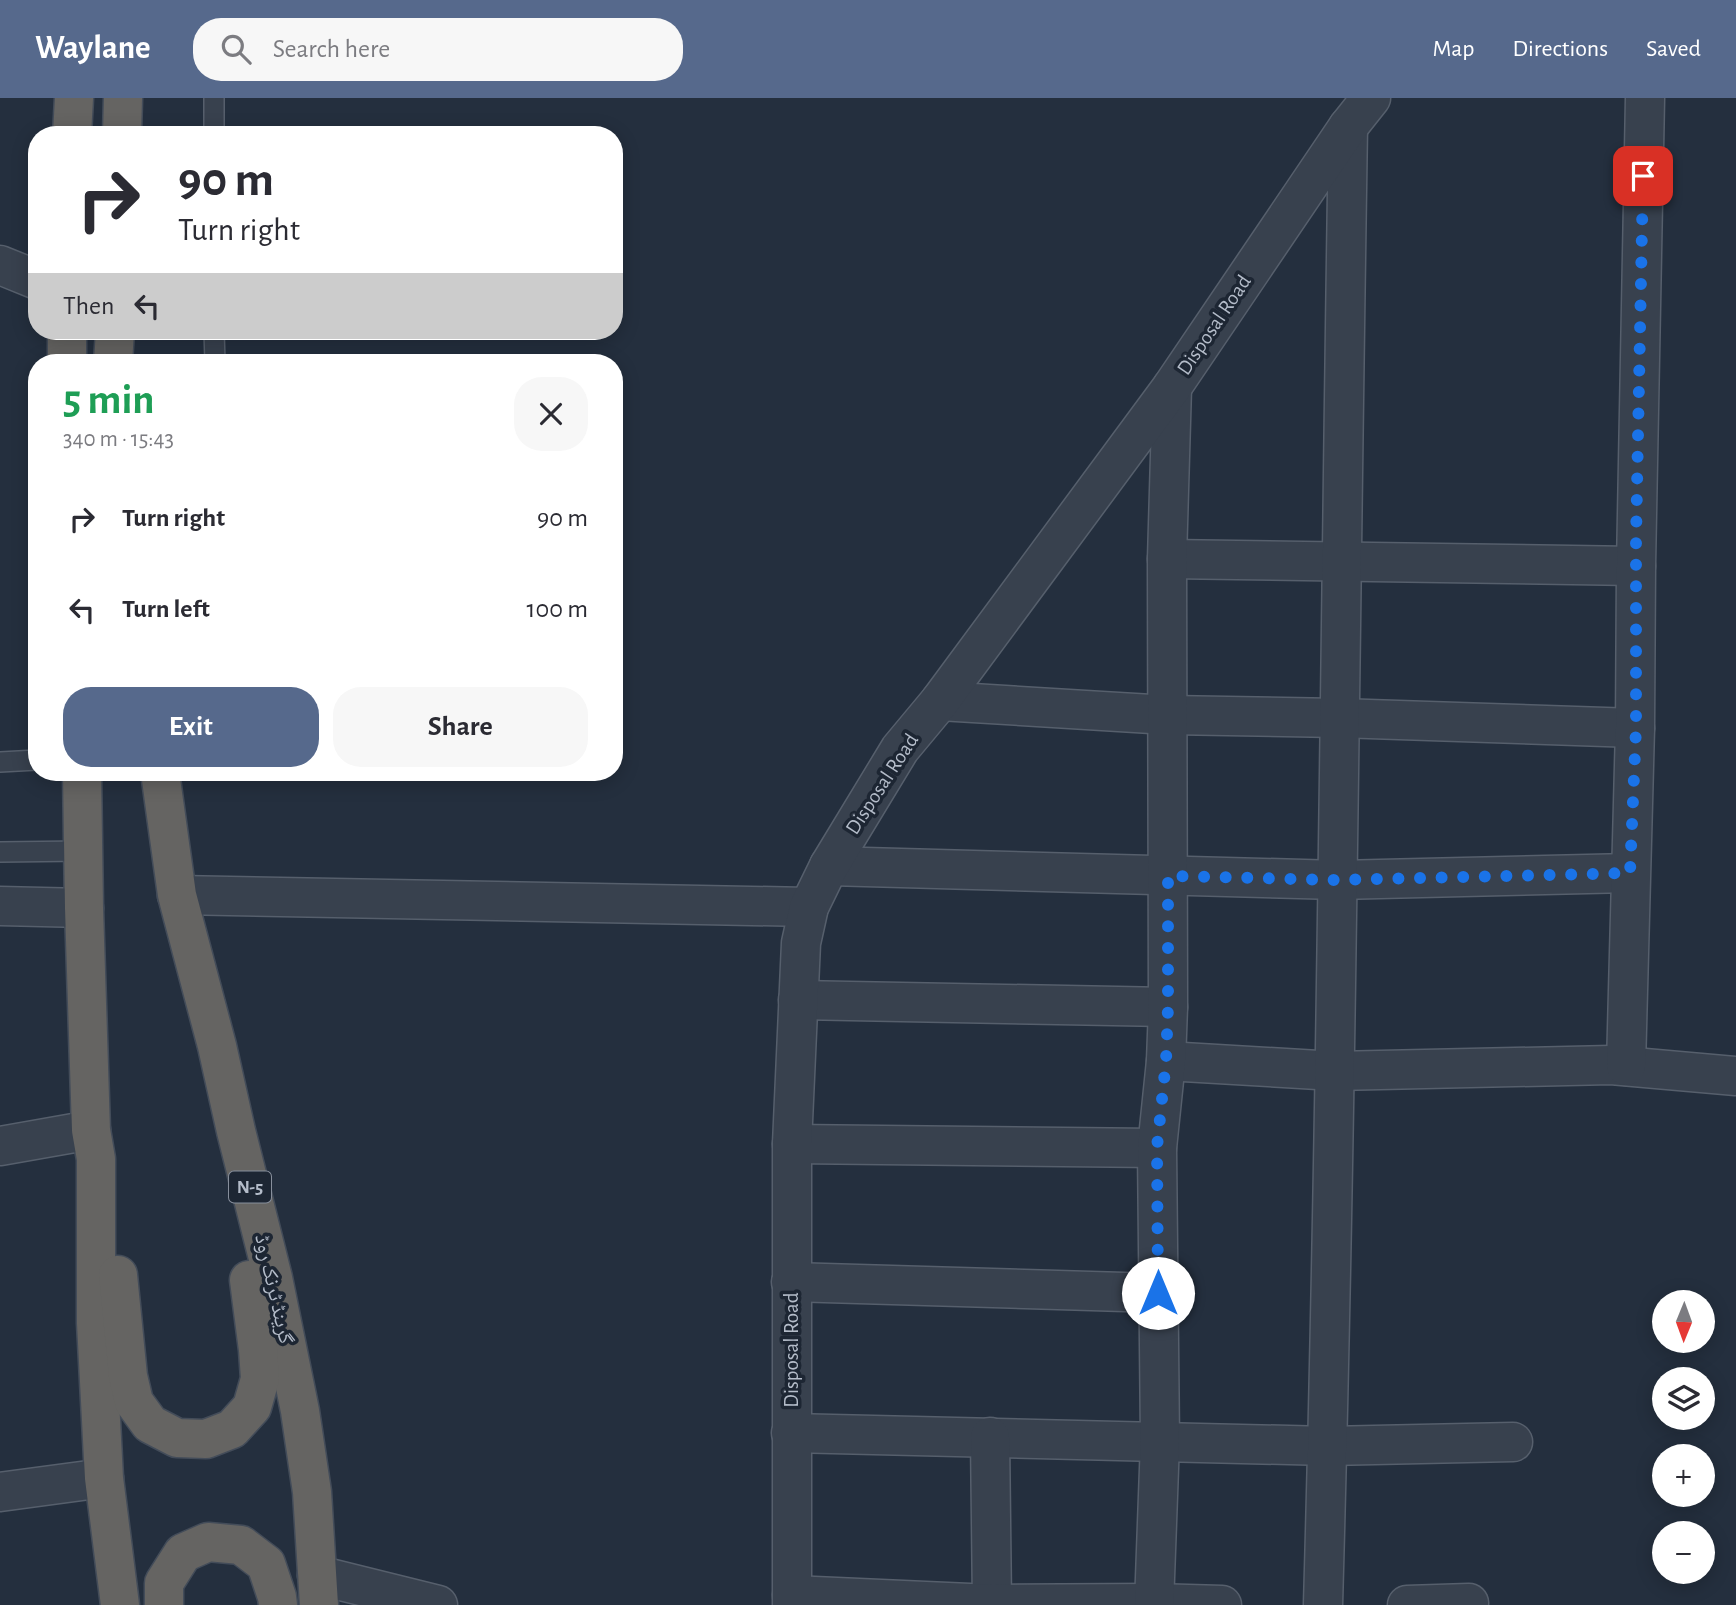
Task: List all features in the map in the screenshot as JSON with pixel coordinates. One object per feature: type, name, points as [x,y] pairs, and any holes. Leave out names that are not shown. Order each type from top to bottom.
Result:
[{"type":"highway","points":[[72,126],[74,98]]},
{"type":"highway","points":[[122,126],[123,98]]},
{"type":"highway","points":[[82,781],[84,908],[94,1145],[96,1323],[104,1478],[120,1605]]},
{"type":"highway","name":"گرینڈ ٹرنک روڈ","points":[[161,781],[177,895],[217,1046],[272,1278],[300,1412],[312,1492],[318,1590]]},
{"type":"highway","points":[[94,1145],[116,1261],[128,1376],[134,1402],[150,1424],[159,1429],[177,1438],[206,1440],[232,1429],[252,1407],[260,1379],[244,1238],[236,1132]]},
{"type":"highway","points":[[164,1605],[164,1583],[183,1553],[208,1542],[241,1545],[266,1564],[278,1605]]},
{"type":"street","points":[[1626,1066],[1636,728],[1636,566],[1645,98]]},
{"type":"street","points":[[1323,1605],[1335,1070],[1341,562],[1359,112]]},
{"type":"street","name":"Disposal Road","points":[[792,1600],[792,1144],[801,943],[809,907],[829,866],[900,749],[940,701],[1172,387],[1359,112]]},
{"type":"street","points":[[0,265],[28,276]]},
{"type":"street","points":[[1154,1604],[1160,1441],[1157,1147],[1166,1061],[1168,1007],[1167,559],[1172,387]]},
{"type":"street","points":[[1167,559],[1636,566]]},
{"type":"street","points":[[940,701],[1168,715],[1636,728]]},
{"type":"street","points":[[829,866],[1338,880],[1630,873]]},
{"type":"street","points":[[177,895],[809,907]]},
{"type":"street","points":[[0,906],[84,908]]},
{"type":"street","points":[[798,1000],[1168,1007]]},
{"type":"street","points":[[1166,1061],[1335,1070],[1611,1065],[1736,1076]]},
{"type":"street","points":[[792,1144],[1157,1147]]},
{"type":"street","points":[[0,1146],[94,1145]]},
{"type":"street","points":[[792,1282],[1158,1293]]},
{"type":"street","points":[[791,1433],[1328,1446],[1513,1442]]},
{"type":"street","points":[[990,1437],[992,1604]]},
{"type":"street","points":[[0,1492],[104,1478]]},
{"type":"street","points":[[318,1590],[438,1605]]},
{"type":"street","points":[[792,1600],[1222,1605]]},
{"type":"street","points":[[1407,1605],[1469,1602]]},
{"type":"lane","points":[[214,126],[215,98]]},
{"type":"lane","points":[[0,762],[28,760]]},
{"type":"lane","points":[[0,852],[84,851]]},
{"type":"route","points":[[1158,1293],[1157,1147],[1166,1061],[1168,876],[1338,880],[1630,873],[1636,728],[1636,540],[1643,176]]}]
